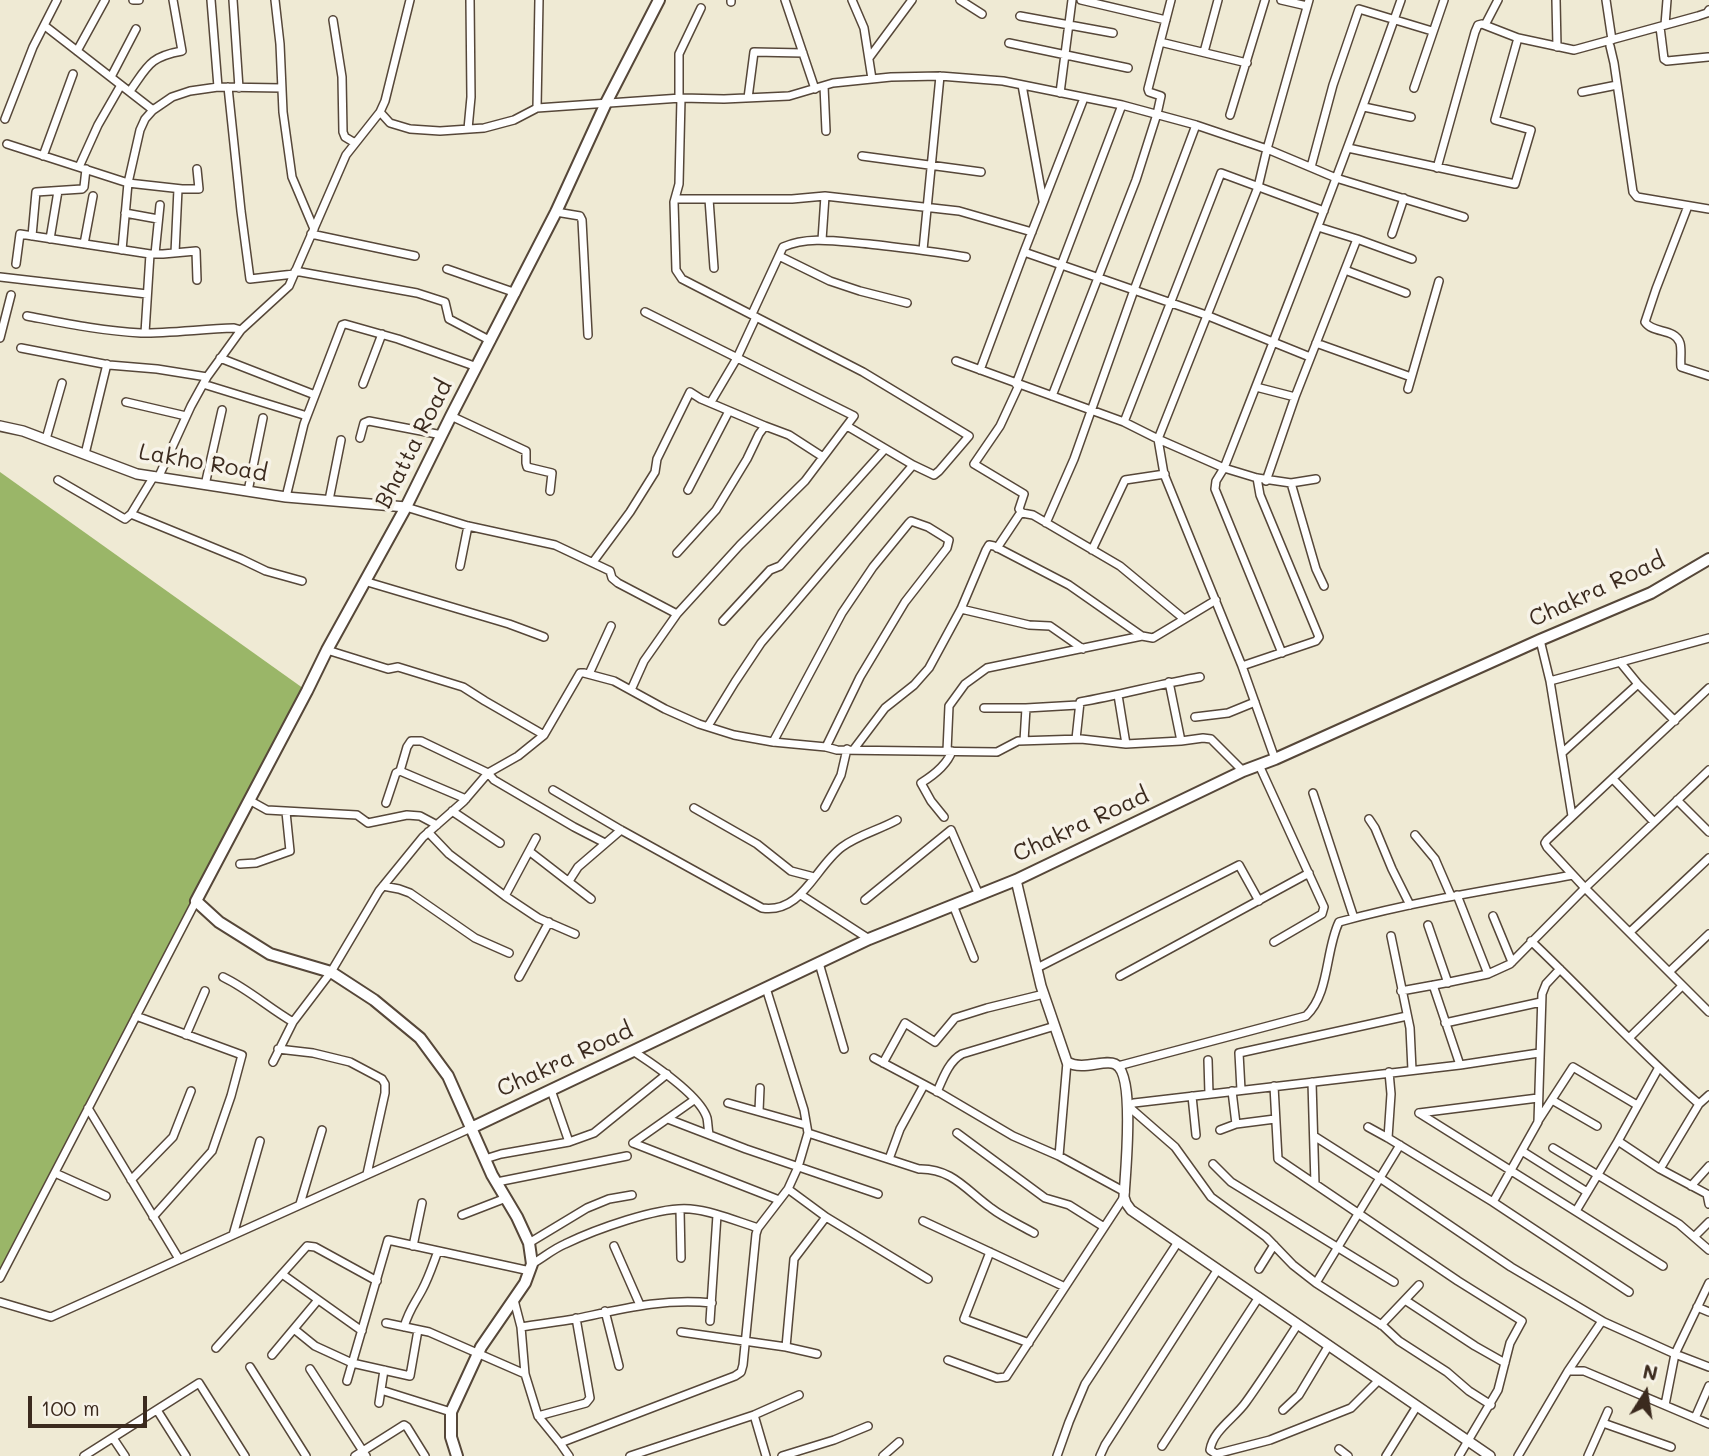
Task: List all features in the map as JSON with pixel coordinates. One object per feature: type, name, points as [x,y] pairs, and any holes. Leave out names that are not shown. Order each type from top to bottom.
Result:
[{"type":"main road","name":"Bhatta Road","points":[[196,901],[327,650],[406,507],[516,293],[606,103],[659,0]]},
{"type":"main road","name":"Chakra Road","points":[[471,1128],[869,939],[1016,880],[1243,771],[1651,593],[1709,559]]},
{"type":"main road","points":[[196,901],[219,922],[270,954],[331,972],[374,1000],[420,1038],[449,1076],[485,1159],[517,1217],[528,1243],[531,1268],[525,1283],[477,1354],[451,1412],[451,1437],[457,1456]]},
{"type":"street","points":[[5,119],[33,47],[57,0]]},
{"type":"street","points":[[77,51],[105,0]]},
{"type":"street","points":[[133,0],[139,0]]},
{"type":"street","points":[[130,92],[150,62],[166,54],[182,51],[173,0]]},
{"type":"street","points":[[211,0],[219,87]]},
{"type":"street","points":[[233,0],[239,88]]},
{"type":"street","points":[[275,0],[283,112],[292,177],[313,232]]},
{"type":"street","points":[[58,480],[125,519],[131,514],[156,476],[205,380],[220,358],[241,330],[289,286],[346,155],[380,112],[385,101],[410,0]]},
{"type":"street","points":[[468,129],[471,97],[470,0]]},
{"type":"street","points":[[537,108],[539,0]]},
{"type":"street","points":[[785,0],[815,89]]},
{"type":"street","points":[[852,0],[864,28],[872,79]]},
{"type":"street","points":[[869,58],[912,0]]},
{"type":"street","points":[[961,0],[982,14]]},
{"type":"street","points":[[1060,93],[1072,0]]},
{"type":"street","points":[[1081,0],[1166,20]]},
{"type":"street","points":[[1052,396],[1136,180],[1157,114],[1161,96],[1148,91],[1171,0]]},
{"type":"street","points":[[1204,52],[1218,0]]},
{"type":"street","points":[[1230,115],[1265,0]]},
{"type":"street","points":[[1275,759],[1242,666],[1165,474],[1158,439],[1258,187],[1266,149],[1308,3],[1281,0]]},
{"type":"street","points":[[1282,653],[1215,489],[1216,481],[1224,468],[1318,227],[1401,0]]},
{"type":"street","points":[[1414,88],[1444,0]]},
{"type":"street","points":[[1485,25],[1498,0]]},
{"type":"street","points":[[1556,0],[1557,47]]},
{"type":"street","points":[[1606,0],[1633,192],[1637,197],[1709,209]]},
{"type":"street","points":[[1667,0],[1662,26],[1664,59],[1667,61],[1708,57]]},
{"type":"street","points":[[701,8],[680,54],[680,165],[675,199],[678,275],[863,372],[969,436],[934,475],[847,426]]},
{"type":"street","points":[[1311,167],[1333,85],[1359,9],[1432,31]]},
{"type":"street","points":[[1437,168],[1478,25],[1485,25],[1518,38],[1574,50],[1611,43],[1707,13],[1709,10]]},
{"type":"street","points":[[1020,16],[1113,33]]},
{"type":"street","points":[[332,20],[342,78],[343,132],[345,137],[355,143]]},
{"type":"street","points":[[45,26],[153,110]]},
{"type":"street","points":[[111,77],[136,29]]},
{"type":"street","points":[[1348,148],[1515,184],[1531,130],[1495,120],[1518,38]]},
{"type":"street","points":[[1160,42],[1247,63]]},
{"type":"street","points":[[1009,43],[1128,68]]},
{"type":"street","points":[[748,98],[754,52],[803,53]]},
{"type":"street","points":[[43,156],[73,74]]},
{"type":"street","points":[[380,112],[390,123],[410,129],[440,131],[484,128],[514,120],[537,108],[680,98],[789,96],[824,86],[891,77],[940,76],[1003,81],[1122,105],[1196,125],[1266,149],[1336,178],[1464,217]]},
{"type":"street","points":[[923,250],[940,76]]},
{"type":"street","points":[[32,236],[36,192],[84,187],[82,168],[98,125],[121,85]]},
{"type":"street","points":[[1022,85],[1043,203]]},
{"type":"street","points":[[1582,92],[1617,85]]},
{"type":"street","points":[[824,86],[826,131]]},
{"type":"street","points":[[122,250],[128,183],[140,130],[153,110],[172,97],[190,91],[219,87],[282,88]]},
{"type":"street","points":[[228,87],[250,279],[294,273],[417,293],[445,302],[449,319],[491,341]]},
{"type":"street","points":[[980,370],[1084,98]]},
{"type":"street","points":[[1022,513],[1019,509],[1024,494],[974,464],[1000,426],[1018,384],[1122,105]]},
{"type":"street","points":[[1364,107],[1411,117]]},
{"type":"street","points":[[1046,523],[1074,458],[1133,290],[1196,125]]},
{"type":"street","points":[[7,144],[128,183],[199,189],[197,169]]},
{"type":"street","points":[[862,156],[981,172]]},
{"type":"street","points":[[1124,422],[1220,173],[1324,211]]},
{"type":"street","points":[[175,253],[178,189]]},
{"type":"street","points":[[50,239],[58,191]]},
{"type":"street","points":[[84,244],[93,195]]},
{"type":"street","points":[[675,199],[792,199],[825,196],[958,211],[1032,232]]},
{"type":"street","points":[[822,240],[825,196]]},
{"type":"street","points":[[1392,234],[1404,198]]},
{"type":"street","points":[[709,199],[714,268]]},
{"type":"street","points":[[145,333],[147,294],[160,205]]},
{"type":"street","points":[[1688,206],[1645,322],[1653,329],[1675,336],[1680,342],[1681,367],[1709,376]]},
{"type":"street","points":[[556,212],[577,215],[582,220],[588,335]]},
{"type":"street","points":[[125,213],[159,219]]},
{"type":"street","points":[[1318,227],[1412,259]]},
{"type":"street","points":[[313,232],[415,256]]},
{"type":"street","points":[[16,264],[20,234],[152,254],[196,251],[197,280]]},
{"type":"street","points":[[1266,481],[1310,357],[1357,239]]},
{"type":"street","points":[[711,402],[737,358],[783,247],[794,242],[822,240],[966,257]]},
{"type":"street","points":[[1024,252],[1206,316],[1310,357]]},
{"type":"street","points":[[779,256],[830,281],[907,303]]},
{"type":"street","points":[[447,269],[516,293]]},
{"type":"street","points":[[1345,270],[1406,293]]},
{"type":"street","points":[[0,277],[147,294]]},
{"type":"street","points":[[1408,389],[1439,281]]},
{"type":"street","points":[[0,338],[12,295]]},
{"type":"street","points":[[631,690],[645,661],[677,614],[740,545],[805,481],[854,416],[645,312]]},
{"type":"street","points":[[27,316],[98,329],[145,333],[234,328],[241,330]]},
{"type":"street","points":[[286,496],[307,416],[342,325],[382,334],[477,367]]},
{"type":"street","points":[[363,384],[382,334]]},
{"type":"street","points":[[1316,343],[1411,376]]},
{"type":"street","points":[[20,348],[107,364],[156,369],[205,380],[307,416]]},
{"type":"street","points":[[220,358],[315,395]]},
{"type":"street","points":[[956,361],[1124,422],[1224,468],[1266,481],[1291,483],[1316,479]]},
{"type":"street","points":[[85,454],[107,364]]},
{"type":"street","points":[[46,439],[62,383]]},
{"type":"street","points":[[1256,387],[1295,397]]},
{"type":"street","points":[[593,562],[630,512],[655,472],[657,459],[690,392],[789,435],[823,457]]},
{"type":"street","points":[[126,402],[186,416]]},
{"type":"street","points":[[205,485],[222,410]]},
{"type":"street","points":[[688,490],[729,411]]},
{"type":"street","points":[[451,416],[526,451],[527,467],[552,473],[550,491]]},
{"type":"street","points":[[248,491],[264,418]]},
{"type":"street","points":[[360,438],[364,423],[369,421],[442,435]]},
{"type":"street","name":"Lakho Road","points":[[0,426],[46,439],[137,474],[286,496],[406,507]]},
{"type":"street","points":[[677,553],[716,510],[765,426]]},
{"type":"street","points":[[329,500],[341,440]]},
{"type":"street","points":[[723,621],[769,570],[780,566],[885,449]]},
{"type":"street","points":[[708,726],[761,643],[913,465]]},
{"type":"street","points":[[1092,550],[1125,480],[1165,474]]},
{"type":"street","points":[[1242,666],[1319,638],[1260,495],[1257,478]]},
{"type":"street","points":[[1291,483],[1316,569],[1324,586]]},
{"type":"street","points":[[406,507],[468,526],[555,545],[610,571],[612,578],[618,583],[677,614]]},
{"type":"street","points":[[1022,513],[1033,515],[1120,566],[1184,619]]},
{"type":"street","points":[[997,548],[1022,513]]},
{"type":"street","points":[[131,514],[265,571],[302,581]]},
{"type":"street","points":[[773,742],[842,613],[865,578],[911,521],[918,523],[948,540],[947,548],[905,602],[860,677],[826,747]]},
{"type":"street","points":[[460,566],[468,526]]},
{"type":"street","points":[[825,807],[851,749],[886,708],[914,685],[929,668],[961,609],[989,545],[1069,585],[1142,636]]},
{"type":"street","points":[[364,581],[544,637]]},
{"type":"street","points":[[944,817],[921,783],[944,766],[950,758],[949,706],[965,684],[987,668],[1142,636],[1153,638],[1216,600]]},
{"type":"street","points":[[961,609],[1029,625],[1050,626],[1083,649]]},
{"type":"street","points":[[589,674],[611,626]]},
{"type":"street","points":[[1550,681],[1709,638]]},
{"type":"street","points":[[1540,640],[1550,681],[1572,816]]},
{"type":"street","points":[[327,650],[388,669],[398,667],[463,687],[544,735]]},
{"type":"street","points":[[1620,662],[1675,720]]},
{"type":"street","points":[[273,1062],[293,1022],[331,972],[383,886],[428,832],[466,799],[488,773],[518,756],[544,735],[578,675],[584,673],[614,681],[665,709],[708,726],[734,735],[773,742],[837,750],[997,752],[1018,741],[1076,739],[1126,744],[1203,738],[1211,739],[1243,771]]},
{"type":"street","points":[[984,708],[1079,705],[1080,702],[1200,677]]},
{"type":"street","points":[[1169,682],[1181,741]]},
{"type":"street","points":[[1562,752],[1638,684]]},
{"type":"street","points":[[1709,688],[1545,843],[1585,888],[1709,1011]]},
{"type":"street","points":[[1118,695],[1126,744]]},
{"type":"street","points":[[1195,717],[1228,713],[1255,702]]},
{"type":"street","points":[[1076,739],[1079,705]]},
{"type":"street","points":[[1024,741],[1026,708]]},
{"type":"street","points":[[386,803],[407,747],[411,741],[421,741],[488,773],[494,780],[605,843]]},
{"type":"street","points":[[1259,765],[1324,907],[1322,914],[1274,942]]},
{"type":"street","points":[[1401,991],[1488,974],[1512,962],[1709,770]]},
{"type":"street","points":[[400,771],[466,799]]},
{"type":"street","points":[[1613,779],[1654,822]]},
{"type":"street","points":[[553,790],[762,908],[772,910],[801,895],[840,849],[860,836],[897,820]]},
{"type":"street","points":[[1313,793],[1354,918]]},
{"type":"street","points":[[249,800],[267,810],[357,815],[368,823],[407,815],[420,816],[437,825]]},
{"type":"street","points":[[1677,800],[1709,832]]},
{"type":"street","points":[[694,808],[757,844],[791,871],[814,877]]},
{"type":"street","points":[[452,811],[500,843]]},
{"type":"street","points":[[240,864],[256,863],[289,851],[286,812]]},
{"type":"street","points":[[1369,820],[1410,905]]},
{"type":"street","points":[[569,881],[578,867],[621,830]]},
{"type":"street","points":[[865,900],[951,830],[979,895]]},
{"type":"street","points":[[428,832],[449,854],[528,912],[575,934]]},
{"type":"street","points":[[1415,835],[1435,859],[1488,974]]},
{"type":"street","points":[[505,896],[536,838]]},
{"type":"street","points":[[529,851],[592,899]]},
{"type":"street","points":[[1630,932],[1709,858]]},
{"type":"street","points":[[1037,968],[1238,865],[1259,901]]},
{"type":"street","points":[[1120,976],[1308,873]]},
{"type":"street","points":[[1118,1066],[1306,1016],[1312,1011],[1324,982],[1339,922],[1454,896],[1573,875]]},
{"type":"street","points":[[1016,880],[1044,995],[1068,1062],[1059,1156]]},
{"type":"street","points":[[383,886],[410,893],[475,938],[509,953]]},
{"type":"street","points":[[801,895],[869,939]]},
{"type":"street","points":[[0,1278],[196,901]]},
{"type":"street","points":[[953,905],[974,958]]},
{"type":"street","points":[[1493,916],[1512,962]]},
{"type":"street","points":[[519,977],[549,922]]},
{"type":"street","points":[[1428,925],[1448,983]]},
{"type":"street","points":[[1669,972],[1709,933]]},
{"type":"street","points":[[1391,936],[1410,1028],[1412,1070]]},
{"type":"street","points":[[1531,941],[1658,1069],[1699,1104]]},
{"type":"street","points":[[819,962],[844,1049]]},
{"type":"street","points":[[1538,1122],[1543,989],[1560,969]]},
{"type":"street","points":[[223,977],[293,1022]]},
{"type":"street","points":[[1433,985],[1460,1065]]},
{"type":"street","points":[[1629,1038],[1682,986]]},
{"type":"street","points":[[560,1443],[741,1372],[755,1234],[788,1189],[798,1167],[807,1129],[804,1110],[766,988]]},
{"type":"street","points":[[186,1035],[205,991]]},
{"type":"street","points":[[883,1063],[905,1023],[935,1042],[955,1018],[987,1007],[1044,995]]},
{"type":"street","points":[[1445,1023],[1541,1003]]},
{"type":"street","points":[[136,1016],[242,1055],[212,1151],[153,1217]]},
{"type":"street","points":[[1241,1090],[1239,1053],[1407,1016]]},
{"type":"street","points":[[937,1092],[955,1058],[962,1054],[1055,1026]]},
{"type":"street","points":[[278,1049],[313,1053],[349,1062],[382,1079],[385,1093],[367,1174]]},
{"type":"street","points":[[633,1051],[677,1082],[694,1100],[707,1116],[709,1135]]},
{"type":"street","points":[[1128,1106],[1134,1103],[1460,1065],[1539,1053]]},
{"type":"street","points":[[874,1058],[1013,1136],[1059,1156],[1124,1194]]},
{"type":"street","points":[[1208,1060],[1209,1094]]},
{"type":"street","points":[[1068,1062],[1090,1066],[1113,1063],[1122,1072],[1128,1106],[1124,1194],[1131,1210],[1490,1456]]},
{"type":"street","points":[[1493,1202],[1573,1067],[1637,1105]]},
{"type":"street","points":[[1576,1211],[1658,1069]]},
{"type":"street","points":[[1388,1138],[1391,1094],[1389,1072]]},
{"type":"street","points":[[485,1159],[569,1142],[594,1133],[667,1074]]},
{"type":"street","points":[[1312,1082],[1315,1184]]},
{"type":"street","points":[[889,1159],[900,1129],[924,1085]]},
{"type":"street","points":[[1274,1086],[1278,1159],[1458,1281],[1521,1319],[1510,1343],[1499,1390],[1460,1456]]},
{"type":"street","points":[[759,1111],[760,1088]]},
{"type":"street","points":[[551,1090],[569,1142]]},
{"type":"street","points":[[131,1180],[173,1137],[191,1091]]},
{"type":"street","points":[[1232,1091],[1236,1124]]},
{"type":"street","points":[[1660,1169],[1699,1104],[1709,1095]]},
{"type":"street","points":[[1192,1096],[1196,1135]]},
{"type":"street","points":[[1538,1098],[1419,1113],[1663,1266]]},
{"type":"street","points":[[694,1100],[633,1143],[779,1200]]},
{"type":"street","points":[[1552,1100],[1597,1126]]},
{"type":"street","points":[[728,1102],[889,1159],[956,1179],[994,1210],[1034,1233]]},
{"type":"street","points":[[1128,1106],[1175,1147],[1211,1197],[1266,1237],[1293,1265],[1490,1405]]},
{"type":"street","points":[[88,1108],[179,1259]]},
{"type":"street","points":[[668,1119],[878,1194]]},
{"type":"street","points":[[1220,1130],[1236,1124],[1275,1119]]},
{"type":"street","points":[[1368,1127],[1493,1202],[1629,1292]]},
{"type":"street","points":[[0,1302],[51,1317],[471,1128]]},
{"type":"street","points":[[300,1204],[322,1130]]},
{"type":"street","points":[[957,1133],[1045,1198],[1069,1205],[1104,1227]]},
{"type":"street","points":[[1314,1136],[1511,1267],[1602,1321],[1709,1367]]},
{"type":"street","points":[[233,1235],[260,1141]]},
{"type":"street","points":[[1618,1141],[1660,1169],[1706,1194],[1709,1204]]},
{"type":"street","points":[[1316,1283],[1400,1145]]},
{"type":"street","points":[[1553,1148],[1679,1224],[1709,1250]]},
{"type":"street","points":[[1522,1150],[1587,1192]]},
{"type":"street","points":[[497,1182],[627,1156]]},
{"type":"street","points":[[1213,1164],[1231,1182],[1394,1283]]},
{"type":"street","points":[[1691,1186],[1709,1166]]},
{"type":"street","points":[[54,1172],[106,1196]]},
{"type":"street","points":[[788,1189],[826,1217],[928,1279]]},
{"type":"street","points":[[948,1360],[984,1374],[1002,1378],[1009,1374],[1124,1194]]},
{"type":"street","points":[[528,1243],[587,1208],[609,1199],[632,1195]]},
{"type":"street","points":[[462,1215],[506,1198]]},
{"type":"street","points":[[413,1246],[422,1203]]},
{"type":"street","points":[[347,1381],[388,1240],[531,1268],[562,1245],[593,1232],[656,1213],[689,1209],[758,1228]]},
{"type":"street","points":[[680,1210],[681,1258]]},
{"type":"street","points":[[710,1321],[717,1215]]},
{"type":"street","points":[[786,1347],[794,1259],[826,1217]]},
{"type":"street","points":[[923,1221],[1065,1287]]},
{"type":"street","points":[[1693,1237],[1709,1222]]},
{"type":"street","points":[[1057,1456],[1085,1384],[1178,1242]]},
{"type":"street","points":[[614,1245],[640,1305]]},
{"type":"street","points":[[1259,1269],[1273,1245]]},
{"type":"street","points":[[216,1348],[307,1246],[377,1281]]},
{"type":"street","points":[[404,1327],[410,1307],[429,1277],[438,1251]]},
{"type":"street","points":[[990,1252],[964,1319],[1029,1343]]},
{"type":"street","points":[[1100,1456],[1218,1269]]},
{"type":"street","points":[[282,1274],[362,1331]]},
{"type":"street","points":[[1665,1405],[1675,1354],[1709,1283]]},
{"type":"street","points":[[1381,1325],[1419,1284]]},
{"type":"street","points":[[1162,1446],[1259,1297]]},
{"type":"street","points":[[272,1356],[318,1300]]},
{"type":"street","points":[[513,1300],[521,1326],[525,1374],[538,1416],[569,1456]]},
{"type":"street","points":[[521,1326],[640,1305],[687,1300],[712,1303]]},
{"type":"street","points":[[1405,1300],[1505,1363]]},
{"type":"street","points":[[1697,1307],[1709,1312]]},
{"type":"street","points":[[605,1311],[619,1366]]},
{"type":"street","points":[[538,1416],[589,1401],[576,1318]]},
{"type":"street","points":[[1518,1456],[1568,1371],[1602,1321]]},
{"type":"street","points":[[386,1323],[435,1335],[525,1374]]},
{"type":"street","points":[[1298,1324],[1244,1405],[1229,1418],[1211,1444],[1210,1450],[1216,1454],[1270,1440],[1351,1408],[1379,1380]]},
{"type":"street","points":[[294,1329],[315,1346],[352,1363],[410,1376],[418,1330]]},
{"type":"street","points":[[681,1332],[817,1354]]},
{"type":"street","points":[[1283,1410],[1299,1395],[1329,1345]]},
{"type":"street","points":[[250,1367],[306,1456]]},
{"type":"street","points":[[310,1369],[365,1453]]},
{"type":"street","points":[[379,1403],[384,1370]]},
{"type":"street","points":[[1568,1371],[1584,1371],[1709,1424]]},
{"type":"street","points":[[84,1456],[199,1383],[245,1456]]},
{"type":"street","points":[[1695,1418],[1709,1385]]},
{"type":"street","points":[[381,1390],[451,1412]]},
{"type":"street","points":[[631,1456],[754,1415],[799,1395]]},
{"type":"street","points":[[1386,1456],[1417,1406]]},
{"type":"street","points":[[158,1410],[186,1456]]},
{"type":"street","points":[[1588,1456],[1608,1411]]},
{"type":"street","points":[[754,1415],[766,1456]]},
{"type":"street","points":[[1603,1423],[1671,1447]]},
{"type":"street","points":[[355,1456],[365,1453],[404,1425],[425,1456]]},
{"type":"street","points":[[782,1456],[868,1426]]},
{"type":"street","points":[[113,1438],[125,1456]]},
{"type":"street","points":[[883,1456],[899,1442]]},
{"type":"street","points":[[1339,1448],[1348,1456]]},
{"type":"green space","points":[[0,472],[307,691],[0,1278]]}]
